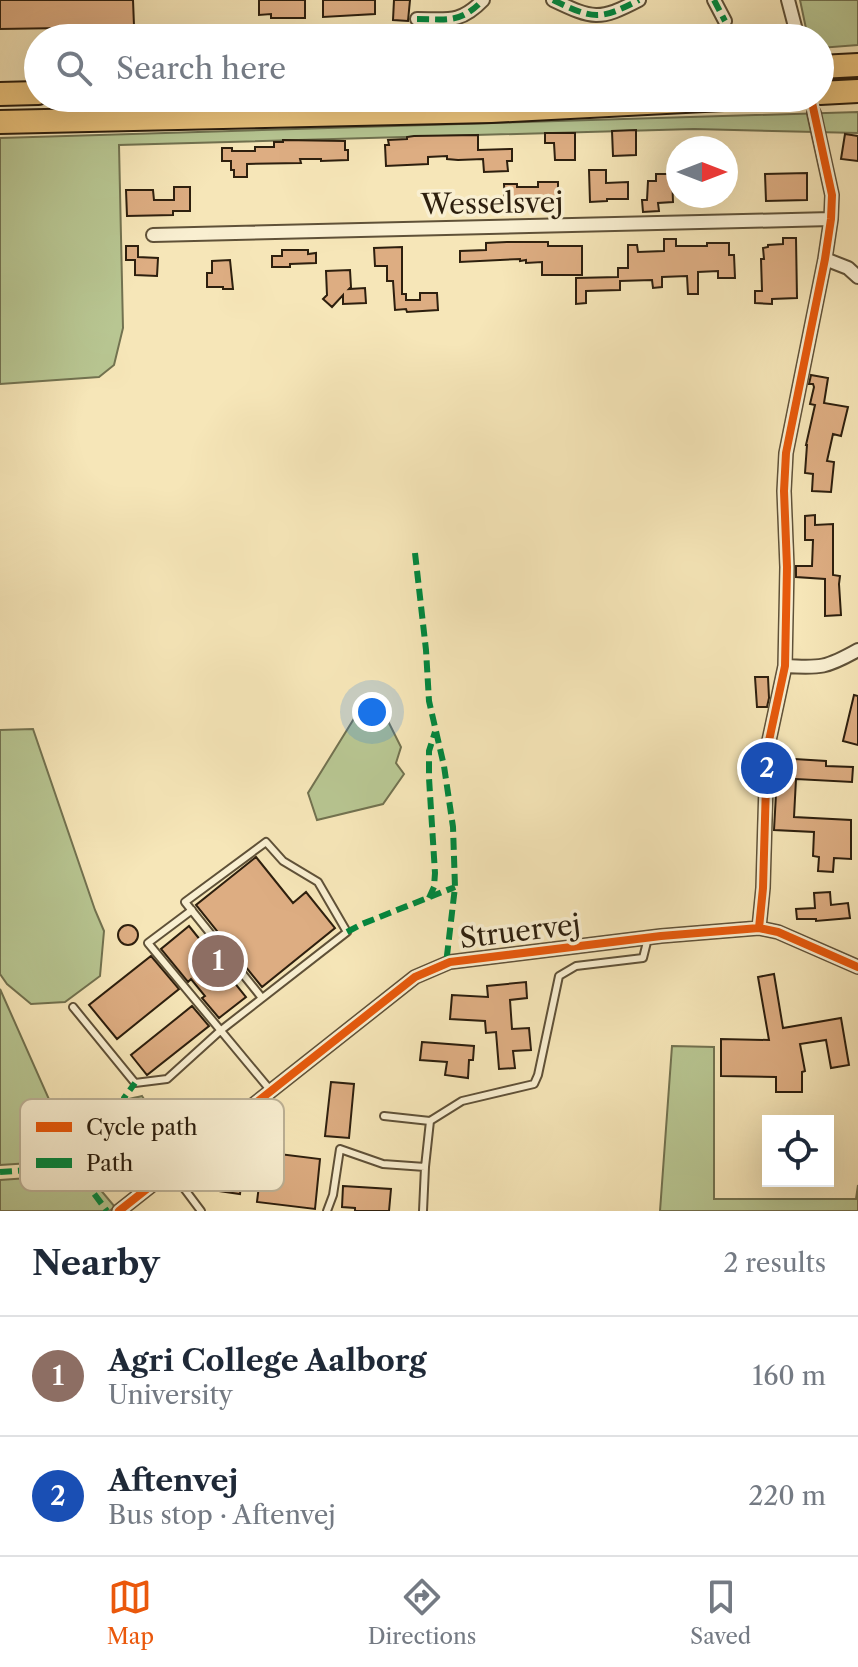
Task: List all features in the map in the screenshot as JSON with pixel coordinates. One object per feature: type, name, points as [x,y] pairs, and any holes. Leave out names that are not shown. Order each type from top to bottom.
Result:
[{"type":"highway","points":[[834,66],[858,65]]},
{"type":"highway","points":[[834,98],[858,91]]},
{"type":"highway","points":[[0,94],[24,93]]},
{"type":"highway","points":[[0,122],[446,112]]},
{"type":"street","points":[[417,19],[453,19],[473,10],[483,0]]},
{"type":"street","points":[[553,0],[596,16],[611,13],[639,0]]},
{"type":"street","points":[[714,0],[725,21]]},
{"type":"street","points":[[788,0],[794,24]]},
{"type":"street","points":[[759,928],[767,750],[785,666],[786,453],[831,219],[832,195],[818,112]]},
{"type":"street","name":"Wesselsvej","points":[[153,235],[831,219]]},
{"type":"street","points":[[825,259],[848,268],[858,277]]},
{"type":"street","points":[[785,666],[818,668],[836,663],[858,650]]},
{"type":"street","name":"Struervej","points":[[261,1099],[415,977],[450,962],[759,928],[778,932],[858,967]]},
{"type":"street","name":"Struervej","points":[[119,1211],[145,1191]]},
{"type":"lane","points":[[73,1007],[135,1083],[167,1079],[220,1031],[347,932],[318,882],[283,861],[266,842],[185,902],[262,998]]},
{"type":"lane","points":[[192,910],[148,943],[271,1091]]},
{"type":"lane","points":[[384,1116],[430,1121],[462,1101],[534,1084],[559,976],[576,966],[643,958],[648,938]]},
{"type":"lane","points":[[423,1211],[430,1121]]},
{"type":"lane","points":[[327,1211],[333,1195],[340,1149],[383,1164],[425,1167]]},
{"type":"lane","points":[[186,1191],[201,1211]]},
{"type":"green space","points":[[800,0],[858,0],[858,45],[834,47],[834,24],[805,24]]},
{"type":"green space","points":[[858,112],[858,133],[694,129],[119,145],[123,328],[114,365],[99,377],[0,384],[0,138]]},
{"type":"green space","points":[[384,713],[401,747],[396,763],[404,774],[383,804],[317,820],[308,793],[355,717]]},
{"type":"green space","points":[[33,729],[104,931],[100,976],[65,1002],[31,1004],[0,974],[0,730]]},
{"type":"green space","points":[[0,989],[49,1099],[20,1099],[20,1164],[0,1165]]},
{"type":"green space","points":[[672,1046],[714,1047],[714,1199],[856,1199],[858,1185],[858,1211],[660,1211]]},
{"type":"green space","points":[[20,1179],[20,1191],[102,1191],[115,1207],[109,1211],[0,1211],[0,1180]]},
{"type":"building","points":[[0,0],[133,0],[134,24],[24,24],[24,29],[0,29]]},
{"type":"building","points":[[259,0],[305,0],[305,18],[259,15]]},
{"type":"building","points":[[323,0],[375,0],[375,14],[323,17]]},
{"type":"building","points":[[394,0],[410,0],[408,21],[393,20]]},
{"type":"building","points":[[636,130],[636,155],[613,156],[612,131]]},
{"type":"building","points":[[545,133],[575,133],[575,160],[555,160],[554,143],[545,143]]},
{"type":"building","points":[[845,134],[858,136],[858,161],[841,159]]},
{"type":"building","points":[[478,135],[478,150],[512,149],[512,161],[507,161],[508,171],[484,172],[483,159],[458,160],[447,159],[447,156],[428,157],[428,164],[386,166],[385,145],[389,145],[388,140],[414,136]]},
{"type":"building","points":[[345,141],[348,160],[300,159],[301,163],[247,164],[247,177],[234,177],[231,161],[222,161],[222,148],[255,151],[255,147],[274,147],[274,142]]},
{"type":"building","points":[[589,170],[606,170],[606,183],[628,182],[628,199],[590,202]]},
{"type":"building","points":[[807,173],[807,200],[766,201],[765,174]]},
{"type":"building","points":[[656,174],[666,174],[666,202],[658,203],[659,211],[643,212],[642,200],[647,200],[648,181],[656,181]]},
{"type":"building","points":[[538,182],[558,182],[561,203],[505,205],[504,184],[538,187]]},
{"type":"building","points":[[174,187],[190,187],[190,211],[173,211],[173,215],[127,216],[126,190],[153,190],[154,200],[174,200]]},
{"type":"building","points":[[783,238],[796,238],[797,298],[772,299],[772,304],[755,303],[755,291],[762,291],[763,248],[783,244]]},
{"type":"building","points":[[664,239],[676,239],[676,246],[729,243],[729,255],[734,255],[735,278],[718,278],[718,271],[698,272],[698,294],[688,294],[687,276],[662,277],[662,287],[653,288],[652,280],[620,281],[620,290],[586,291],[586,303],[576,304],[576,278],[618,277],[618,268],[628,268],[628,245],[637,245],[638,252],[664,251]]},
{"type":"building","points":[[486,243],[582,246],[582,275],[542,275],[542,262],[526,263],[526,260],[520,259],[460,262],[460,251],[486,250]]},
{"type":"building","points":[[126,246],[138,246],[138,257],[158,258],[157,276],[135,275],[135,260],[126,260]]},
{"type":"building","points":[[402,247],[402,294],[406,294],[406,300],[420,300],[420,293],[437,293],[438,310],[395,310],[393,281],[387,281],[387,266],[375,266],[374,248]]},
{"type":"building","points":[[282,250],[316,253],[316,263],[272,267],[272,256],[282,256]]},
{"type":"building","points":[[230,260],[233,289],[207,287],[207,273],[212,273],[212,261]]},
{"type":"building","points":[[350,270],[349,289],[365,288],[366,303],[343,304],[343,295],[332,307],[323,299],[327,295],[326,271]]},
{"type":"building","points":[[811,375],[828,378],[824,403],[848,407],[841,436],[833,434],[827,461],[834,462],[831,492],[812,491],[813,474],[805,473],[806,445],[815,405],[810,404],[814,387],[809,384]]},
{"type":"building","points":[[815,515],[815,525],[833,524],[833,575],[840,576],[841,615],[825,616],[825,579],[796,577],[796,566],[812,566],[813,540],[805,540],[805,516]]},
{"type":"building","points":[[755,677],[768,677],[767,707],[757,707]]},
{"type":"building","points":[[854,695],[858,696],[858,745],[843,741]]},
{"type":"building","points":[[778,758],[826,761],[826,766],[853,767],[852,782],[796,779],[794,817],[851,820],[851,859],[834,858],[833,872],[818,871],[819,857],[813,856],[814,832],[774,830]]},
{"type":"building","points":[[256,857],[293,903],[306,892],[335,928],[262,987],[196,905]]},
{"type":"building","points":[[830,892],[831,905],[848,903],[850,918],[797,919],[796,909],[815,908],[814,893]]},
{"type":"building","points":[[124,925],[132,925],[138,935],[132,945],[124,945],[118,939],[118,931]]},
{"type":"building","points":[[189,926],[246,997],[219,1018],[191,979],[188,982],[161,949]]},
{"type":"building","points":[[151,956],[179,989],[117,1039],[89,1005]]},
{"type":"building","points":[[774,974],[783,1028],[841,1018],[849,1065],[831,1068],[826,1040],[800,1044],[805,1071],[802,1072],[802,1092],[776,1092],[776,1077],[721,1076],[721,1039],[769,1040],[758,977]]},
{"type":"building","points":[[526,982],[527,998],[510,1000],[512,1029],[529,1028],[531,1050],[513,1051],[515,1068],[499,1069],[496,1032],[486,1033],[485,1021],[450,1019],[452,995],[488,997],[487,986]]},
{"type":"building","points":[[192,1006],[209,1026],[147,1075],[131,1055]]},
{"type":"building","points":[[422,1042],[474,1046],[468,1078],[445,1075],[447,1062],[420,1060]]},
{"type":"building","points":[[331,1082],[354,1084],[349,1138],[325,1136]]},
{"type":"building","points":[[284,1155],[320,1159],[315,1209],[257,1202],[258,1191],[284,1191]]},
{"type":"building","points":[[343,1186],[391,1189],[389,1211],[355,1211],[355,1208],[342,1207]]},
{"type":"marked path","points":[[417,19],[460,17],[483,0]]},
{"type":"marked path","points":[[553,0],[596,15],[614,12],[639,0]]},
{"type":"marked path","points":[[714,0],[725,21]]},
{"type":"marked path","points":[[415,553],[429,701],[444,766],[453,827],[455,887],[446,964]]},
{"type":"marked path","points":[[429,898],[435,873],[429,751],[435,732]]},
{"type":"marked path","points":[[347,932],[455,887]]},
{"type":"marked path","points":[[124,1099],[135,1083]]},
{"type":"marked path","points":[[0,1172],[20,1171]]},
{"type":"marked path","points":[[92,1191],[107,1211]]},
{"type":"cycle path","points":[[759,928],[767,750],[785,666],[786,453],[831,219],[832,195],[814,112]]},
{"type":"cycle path","points":[[261,1099],[415,977],[450,962],[661,936],[759,928],[778,932],[858,967]]},
{"type":"cycle path","points":[[119,1211],[144,1191]]},
{"type":"place","name":"Aftenvej","points":[[767,768]]},
{"type":"place","name":"Agri College Aalborg","points":[[218,961]]}]
